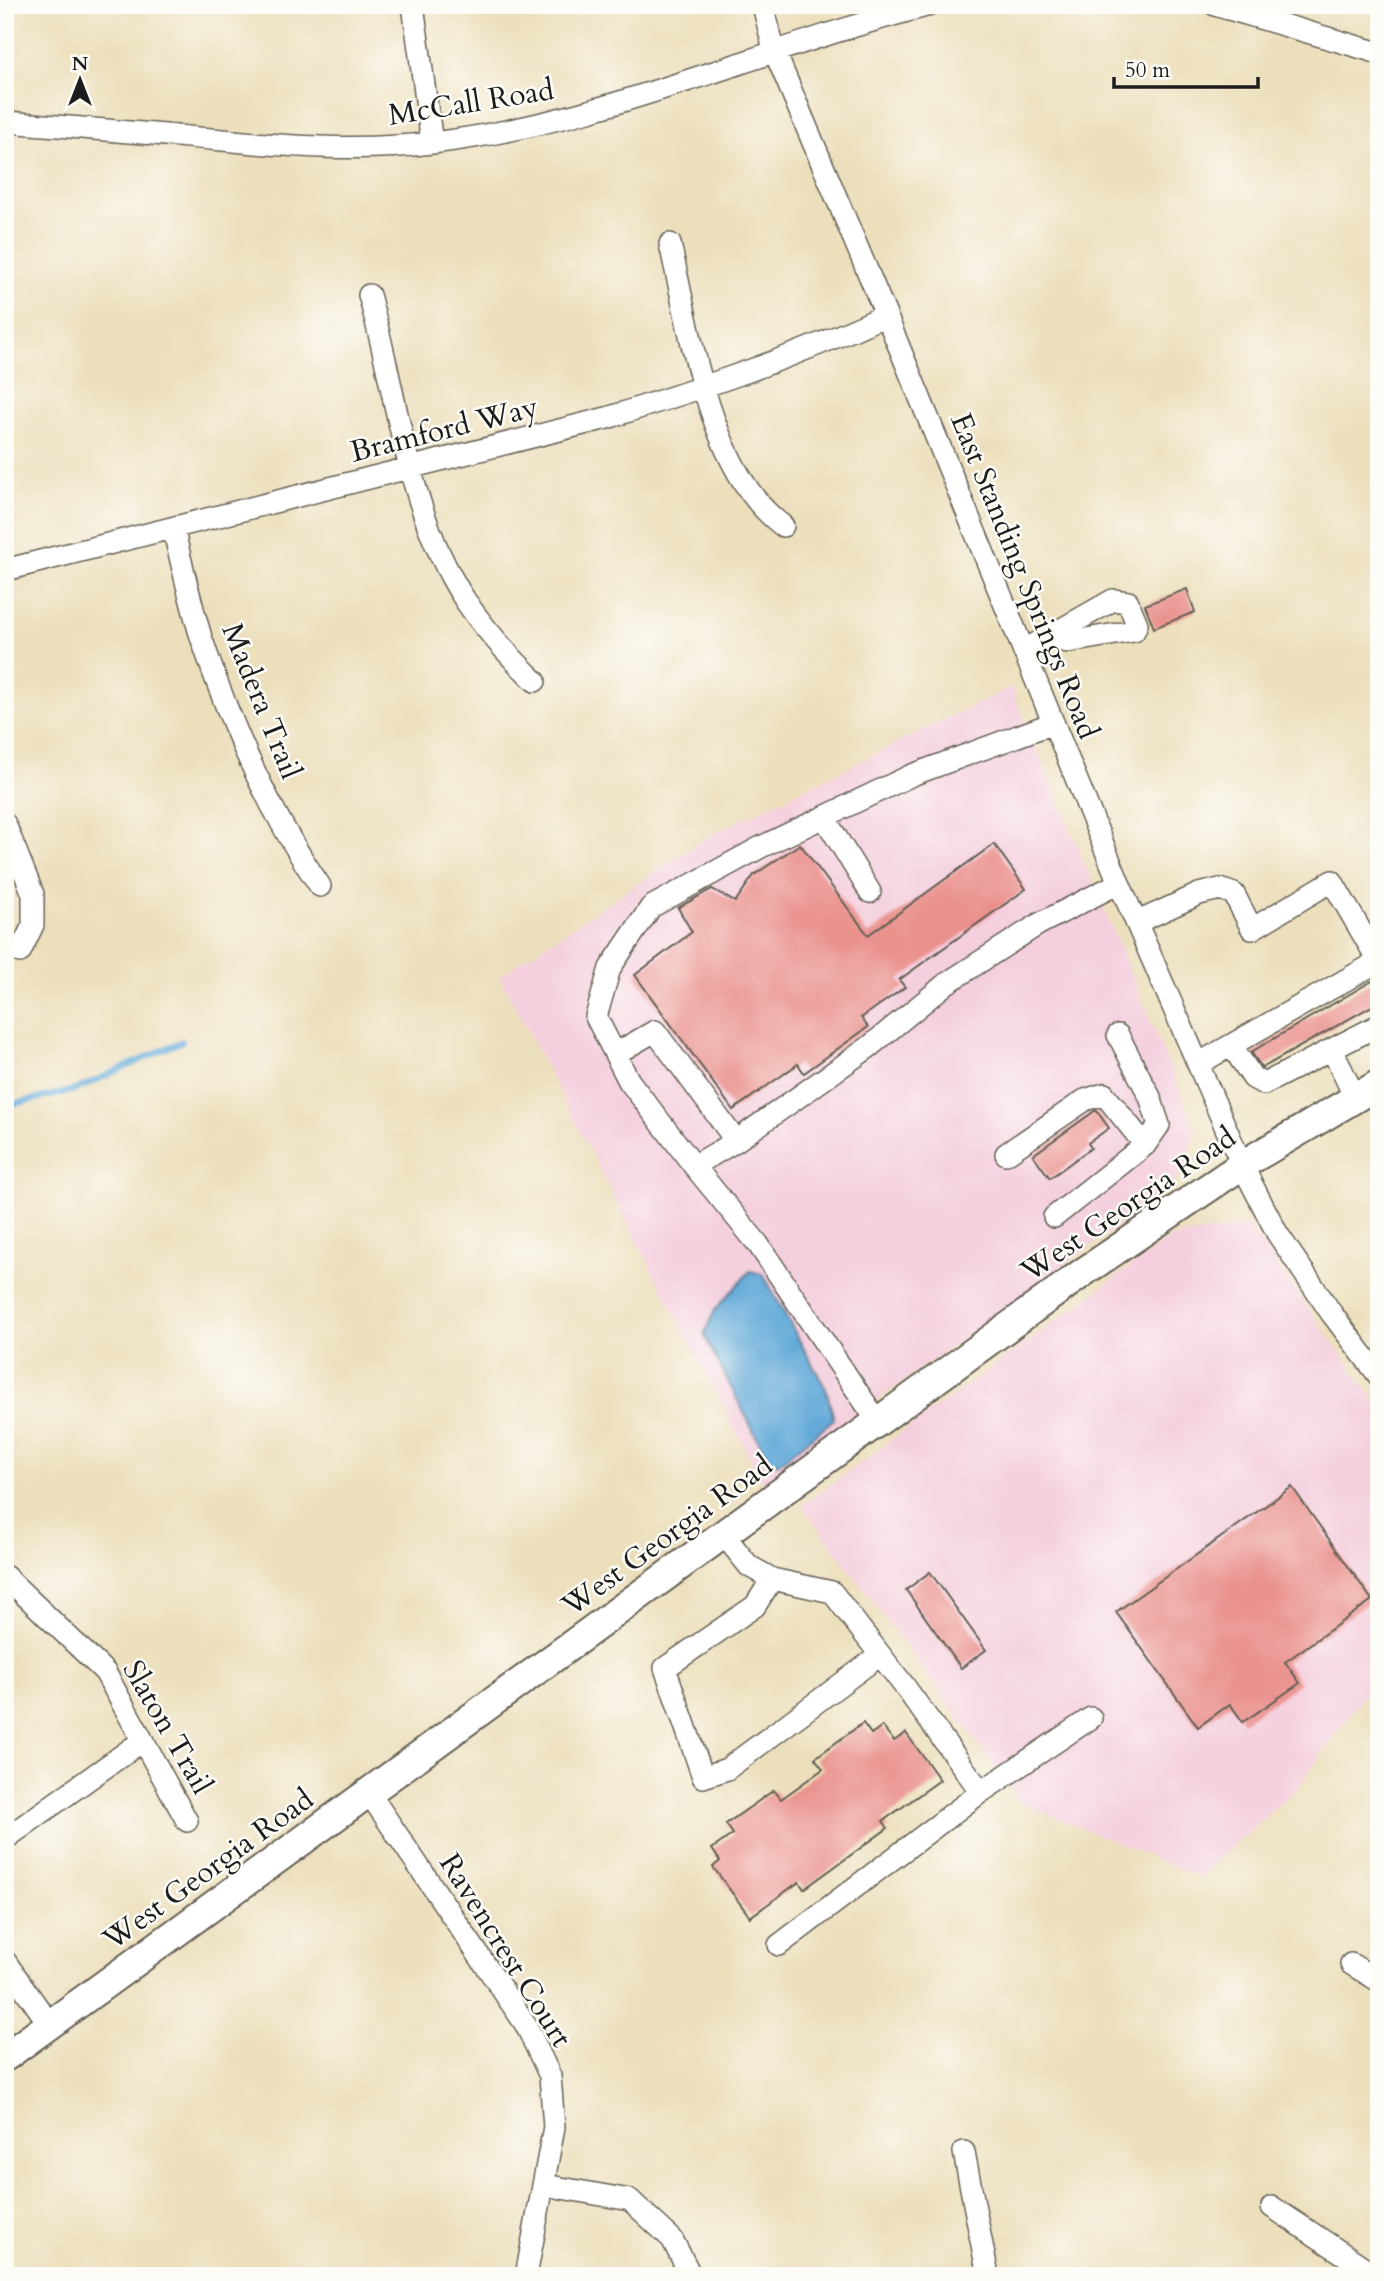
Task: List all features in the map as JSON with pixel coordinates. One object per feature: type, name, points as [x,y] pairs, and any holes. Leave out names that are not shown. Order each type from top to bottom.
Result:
[{"type":"main road","name":"West Georgia Road","points":[[5,2057],[1085,1271],[1242,1166],[1367,1091]]},
{"type":"street","points":[[413,5],[432,144]]},
{"type":"street","name":"East Standing Springs Road","points":[[763,5],[774,50],[1025,650],[1119,883],[1242,1166],[1277,1233],[1332,1314],[1379,1376]]},
{"type":"street","name":"McCall Road","points":[[5,121],[282,145],[382,148],[432,144],[559,119],[666,87],[774,50],[930,5]]},
{"type":"street","points":[[1215,5],[1379,53]]},
{"type":"street","points":[[670,244],[709,407],[739,475],[756,500],[783,526]]},
{"type":"street","points":[[369,295],[411,468],[421,504],[440,553],[463,598],[507,654],[535,681]]},
{"type":"street","name":"Bramford Way","points":[[5,570],[542,436],[704,387],[799,353],[886,315]]},
{"type":"street","name":"Madera Trail","points":[[173,528],[201,635],[229,715],[264,792],[320,886]]},
{"type":"street","points":[[1025,650],[1047,638]]},
{"type":"street","points":[[878,1422],[758,1244],[628,1081],[596,1017],[610,968],[651,907],[759,848],[912,775],[1053,723]]},
{"type":"street","points":[[824,817],[870,892]]},
{"type":"street","points":[[5,824],[33,894],[33,925],[20,952]]},
{"type":"street","points":[[1138,922],[1199,894],[1220,889],[1234,894],[1252,929],[1332,881],[1379,961],[1198,1064]]},
{"type":"street","points":[[694,1166],[736,1141],[869,1048],[947,983],[1039,924],[1119,883]]},
{"type":"street","points":[[1231,1045],[1253,1078],[1264,1083],[1379,1025]]},
{"type":"street","points":[[615,1054],[655,1031],[736,1141]]},
{"type":"street","points":[[1054,1217],[1146,1145],[1159,1125],[1150,1097],[1118,1035]]},
{"type":"street","points":[[1332,1049],[1367,1091]]},
{"type":"street","points":[[1006,1154],[1085,1100],[1104,1094],[1146,1145]]},
{"type":"street","points":[[724,1535],[749,1566],[772,1579],[832,1592],[981,1792]]},
{"type":"street","name":"Slaton Trail","points":[[5,1576],[105,1672],[187,1821]]},
{"type":"street","points":[[772,1579],[755,1606],[665,1668],[703,1777],[727,1769],[880,1655]]},
{"type":"street","points":[[779,1945],[981,1792],[1091,1718]]},
{"type":"street","points":[[5,1839],[142,1741]]},
{"type":"street","name":"Ravencrest Court","points":[[369,1793],[526,2025],[550,2077],[554,2127],[526,2276]]},
{"type":"street","points":[[5,1961],[50,2025]]},
{"type":"street","points":[[1351,1964],[1379,1981]]},
{"type":"street","points":[[964,2152],[988,2276]]},
{"type":"street","points":[[544,2185],[630,2200],[672,2239],[691,2276]]},
{"type":"street","points":[[1272,2207],[1377,2276]]},
{"type":"shaded area","points":[[1011,687],[1196,1130],[1185,1170],[1149,1204],[763,1483],[499,976],[709,836]]},
{"type":"shaded area","points":[[1248,1225],[1379,1406],[1379,1674],[1298,1787],[1199,1877],[1021,1803],[802,1505],[1170,1238]]},
{"type":"water","points":[[750,1271],[763,1274],[826,1389],[834,1419],[778,1464],[769,1461],[704,1335],[715,1310]]},
{"type":"building","points":[[1187,589],[1195,612],[1154,628],[1145,605]]},
{"type":"building","points":[[800,844],[868,935],[994,844],[1026,889],[899,980],[905,987],[861,1018],[868,1027],[804,1073],[798,1064],[733,1110],[635,975],[692,932],[678,908],[712,889],[735,902],[754,875]]},
{"type":"building","points":[[1372,981],[1379,992],[1379,1002],[1262,1068],[1251,1052]]},
{"type":"building","points":[[1096,1110],[1109,1128],[1088,1143],[1091,1148],[1050,1178],[1033,1155]]},
{"type":"building","points":[[1292,1487],[1372,1600],[1285,1662],[1300,1683],[1243,1722],[1230,1704],[1198,1727],[1116,1612]]},
{"type":"building","points":[[930,1572],[986,1650],[961,1668],[906,1590]]},
{"type":"building","points":[[863,1723],[871,1734],[882,1726],[894,1741],[906,1733],[940,1780],[883,1821],[888,1828],[804,1889],[799,1882],[750,1917],[713,1867],[720,1861],[712,1849],[733,1834],[726,1824],[774,1790],[781,1799],[823,1769],[815,1758]]},
{"type":"waterway","points":[[5,1106],[75,1090],[182,1041]]}]
